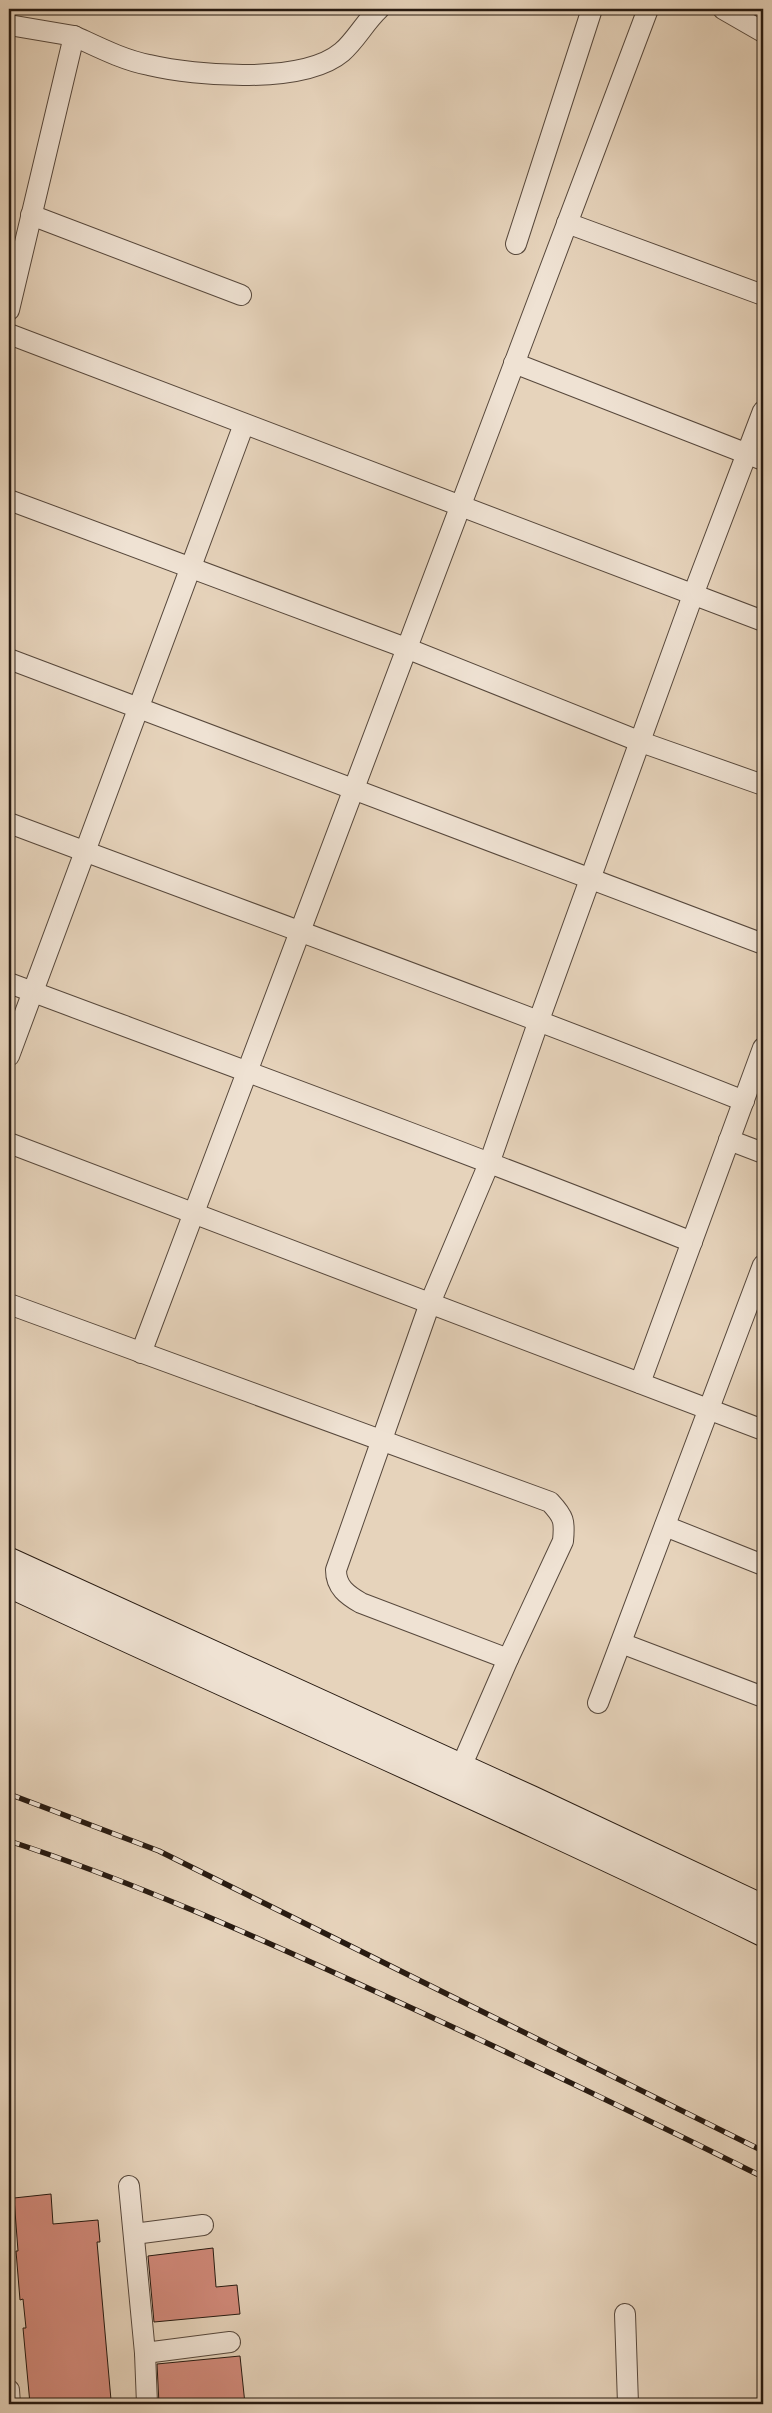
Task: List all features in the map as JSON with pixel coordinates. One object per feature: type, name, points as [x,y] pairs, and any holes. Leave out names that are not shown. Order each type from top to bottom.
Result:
[{"type":"street","points":[[9,25],[74,36],[148,65],[193,72],[285,74],[314,68],[342,52],[379,9]]},
{"type":"street","points":[[516,244],[592,9]]},
{"type":"street","points":[[141,1354],[648,9]]},
{"type":"street","points":[[722,9],[763,32]]},
{"type":"street","points":[[9,310],[74,36]]},
{"type":"street","points":[[31,215],[241,295]]},
{"type":"street","points":[[567,223],[763,295]]},
{"type":"street","points":[[9,334],[763,621]]},
{"type":"street","points":[[514,363],[754,457]]},
{"type":"street","points":[[508,1659],[361,1603],[348,1595],[340,1587],[336,1578],[336,1570],[430,1303],[490,1161],[693,595],[754,457],[763,411]]},
{"type":"street","points":[[9,1056],[244,424]]},
{"type":"street","points":[[9,500],[406,648],[641,742],[763,785]]},
{"type":"street","points":[[9,659],[353,790],[591,877],[763,944]]},
{"type":"street","points":[[9,823],[299,933],[539,1020],[744,1101]]},
{"type":"street","points":[[9,982],[246,1073],[490,1161],[692,1242]]},
{"type":"street","points":[[640,1383],[763,1048]]},
{"type":"street","points":[[729,1140],[763,1153]]},
{"type":"street","points":[[9,1144],[763,1430]]},
{"type":"street","points":[[598,1703],[709,1409],[759,1290],[763,1265]]},
{"type":"street","points":[[9,1304],[141,1354],[550,1502],[562,1514],[564,1525],[563,1541],[508,1659],[461,1767]]},
{"type":"street","points":[[664,1526],[763,1565]]},
{"type":"street","points":[[9,1562],[461,1767],[763,1925]]},
{"type":"street","points":[[9,1583],[218,1681],[458,1786],[763,1925]]},
{"type":"street","points":[[621,1643],[763,1697]]},
{"type":"street","points":[[129,2186],[145,2353],[147,2404]]},
{"type":"street","points":[[134,2234],[203,2225]]},
{"type":"street","points":[[625,2314],[628,2404]]},
{"type":"street","points":[[145,2353],[230,2342]]},
{"type":"street","points":[[9,2390],[10,2404]]},
{"type":"building","points":[[51,2194],[53,2224],[98,2220],[100,2242],[97,2242],[111,2400],[30,2404],[23,2328],[26,2328],[23,2299],[20,2300],[16,2251],[18,2251],[14,2198]]},
{"type":"building","points":[[213,2248],[216,2287],[237,2285],[240,2314],[154,2322],[148,2256]]},
{"type":"building","points":[[240,2356],[245,2404],[159,2404],[157,2364]]},
{"type":"railway","points":[[9,1794],[159,1851],[763,2151]]},
{"type":"railway","points":[[9,1841],[101,1873],[281,1949],[518,2058],[763,2177]]}]
